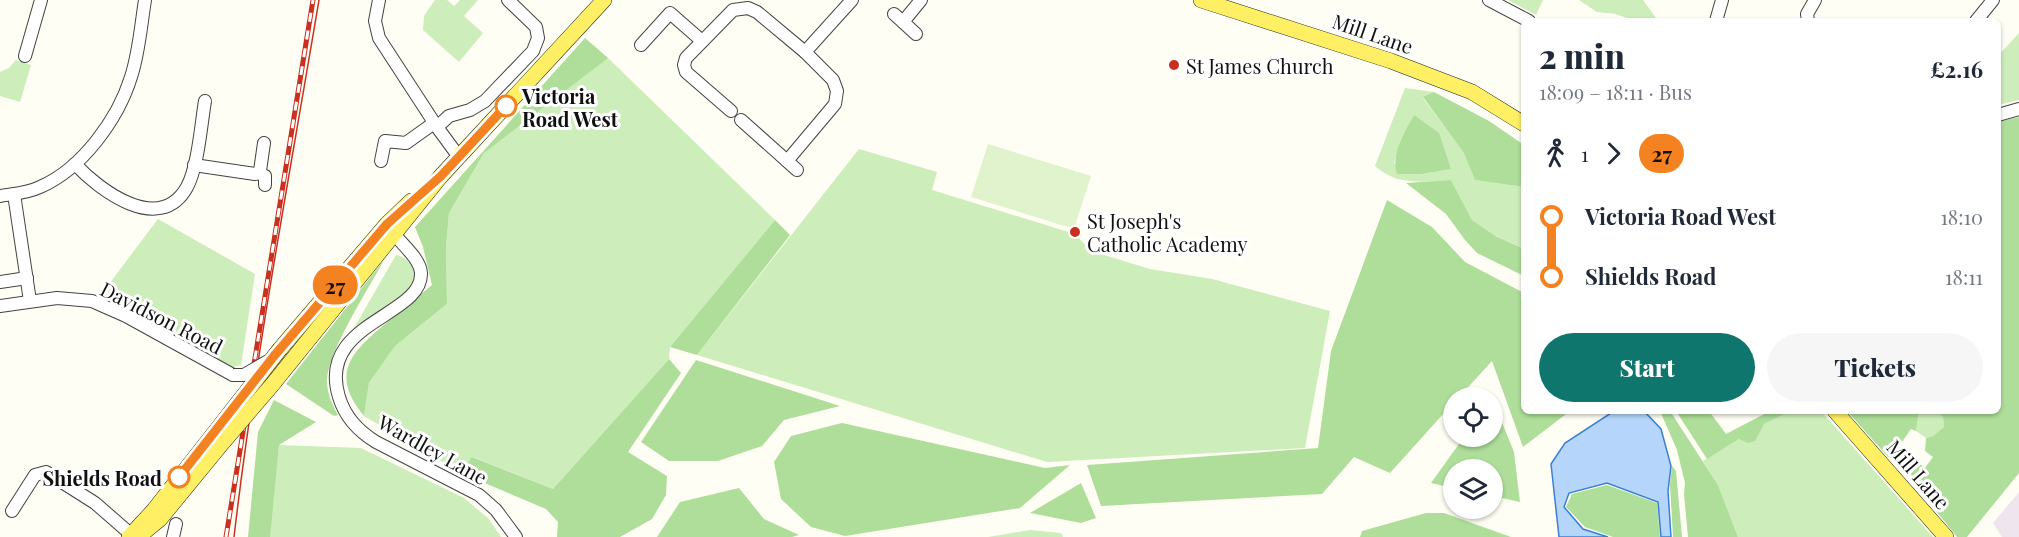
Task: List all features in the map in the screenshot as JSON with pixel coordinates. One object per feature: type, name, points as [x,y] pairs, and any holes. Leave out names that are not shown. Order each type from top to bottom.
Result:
[{"type":"main road","points":[[157,514],[277,352],[604,0]]},
{"type":"main road","name":"Mill Lane","points":[[1201,0],[1390,61],[1472,92],[1521,122]]},
{"type":"main road","points":[[133,536],[157,514],[272,385],[390,229]]},
{"type":"main road","name":"Mill Lane","points":[[1839,414],[1946,537]]},
{"type":"street","points":[[25,56],[41,0]]},
{"type":"street","points":[[0,196],[40,188],[75,164],[102,135],[115,114],[134,68],[145,0]]},
{"type":"street","points":[[379,0],[375,21],[379,38],[459,157]]},
{"type":"street","points":[[381,161],[385,141],[406,143],[449,116],[470,110],[485,101],[533,51],[538,38],[536,27],[508,0]]},
{"type":"street","points":[[805,52],[852,0]]},
{"type":"street","points":[[916,34],[899,18],[921,0]]},
{"type":"street","points":[[1489,0],[1523,18]]},
{"type":"street","points":[[1808,18],[1807,14],[1815,0]]},
{"type":"street","points":[[1979,18],[1994,0]]},
{"type":"street","points":[[1717,18],[1720,1]]},
{"type":"street","points":[[731,111],[686,72],[684,65],[686,58],[733,10],[748,4],[805,52],[833,80],[837,91],[835,104],[787,161]]},
{"type":"street","points":[[641,45],[670,13],[702,41]]},
{"type":"street","points":[[75,164],[93,183],[131,205],[155,207],[167,205],[180,197],[191,177],[205,101]]},
{"type":"street","points":[[2001,113],[2019,109]]},
{"type":"street","points":[[741,120],[797,170]]},
{"type":"street","points":[[258,173],[264,143]]},
{"type":"street","points":[[194,165],[258,173],[265,176],[265,184]]},
{"type":"street","points":[[14,194],[30,301]]},
{"type":"street","name":"Wardley Lane","points":[[390,229],[417,261],[421,273],[419,286],[410,297],[356,335],[345,348],[337,372],[339,400],[351,422],[362,433],[479,495],[496,510],[516,537]]},
{"type":"street","points":[[0,282],[27,278]]},
{"type":"street","name":"Davidson Road","points":[[0,306],[57,298],[79,298],[113,310],[233,375],[249,372],[262,365],[277,352]]},
{"type":"street","points":[[12,510],[35,475],[46,472],[95,503],[133,536]]},
{"type":"street","points":[[173,537],[176,524]]},
{"type":"shaded area","points":[[2019,492],[2019,537],[2002,537],[1993,523]]},
{"type":"green space","points":[[435,0],[447,0],[454,6],[460,0],[478,0],[464,16],[483,33],[459,62],[423,30],[424,16]]},
{"type":"green space","points":[[1508,0],[1543,0],[1536,15]]},
{"type":"green space","points":[[1579,0],[1643,0],[1656,18],[1627,18],[1597,12]]},
{"type":"green space","points":[[2019,33],[2019,100],[2001,104],[2001,53]]},
{"type":"green space","points":[[585,38],[608,58],[484,153],[449,213],[446,247],[447,304],[395,346],[369,383],[364,416],[348,388],[346,377],[354,355],[373,335],[432,285],[423,247],[415,227]]},
{"type":"green space","points":[[608,58],[775,220],[670,347],[669,359],[553,489],[473,457],[461,473],[364,416],[369,383],[395,346],[447,304],[446,247],[449,213],[484,153],[541,99]]},
{"type":"green space","points":[[16,60],[31,65],[20,102],[0,96],[0,72],[9,68]]},
{"type":"green space","points":[[1405,88],[1434,92],[1423,98],[1465,154],[1475,180],[1521,187],[1521,248],[1495,235],[1472,220],[1451,180],[1420,182],[1401,180],[1375,166]],"holes":[[[1414,115],[1450,169],[1422,174],[1394,163],[1401,139]]]},
{"type":"green space","points":[[1434,92],[1489,121],[1521,143],[1521,187],[1475,180],[1464,153],[1423,97]]},
{"type":"green space","points":[[1414,115],[1439,133],[1451,169],[1422,174],[1397,174],[1397,151]]},
{"type":"green space","points":[[2019,117],[2019,473],[1967,537],[1957,537],[1910,479],[1911,473],[1920,464],[1925,468],[1933,457],[1925,451],[1926,438],[1933,436],[1944,427],[1943,417],[1940,414],[2001,414],[2001,121]]},
{"type":"green space","points":[[988,144],[1091,176],[1074,229],[971,197]]},
{"type":"green space","points":[[859,149],[937,172],[932,190],[1075,234],[1091,251],[1150,269],[1212,279],[1330,311],[1305,448],[1047,462],[697,355]]},
{"type":"green space","points":[[1451,180],[1472,220],[1496,236],[1521,248],[1521,275],[1477,253],[1446,214],[1406,183]]},
{"type":"green space","points":[[1387,200],[1432,227],[1465,262],[1521,291],[1521,414],[1566,414],[1523,447],[1492,361],[1468,387],[1443,387],[1443,414],[1390,473],[1354,457],[1322,494],[1101,506],[1087,465],[1318,448],[1331,351]]},
{"type":"green space","points":[[158,219],[255,274],[241,365],[226,366],[100,296]]},
{"type":"green space","points":[[775,220],[790,235],[697,355],[670,347]]},
{"type":"green space","points":[[396,255],[407,260],[414,268],[413,285],[407,293],[371,316],[350,335]]},
{"type":"green space","points":[[384,260],[342,337],[329,368],[328,390],[338,415],[334,416],[286,384]]},
{"type":"green space","points":[[669,359],[681,373],[628,452],[667,476],[666,495],[652,519],[620,537],[557,537],[558,522],[546,509],[461,473],[472,457],[553,489]]},
{"type":"green space","points":[[696,360],[840,406],[784,420],[762,446],[718,461],[669,461],[641,442]]},
{"type":"green space","points":[[274,400],[316,422],[279,445],[270,537],[248,537],[258,432]]},
{"type":"green space","points":[[1661,414],[1672,414],[1718,485],[1738,537],[1688,537],[1685,483],[1677,450]]},
{"type":"green space","points":[[1678,414],[1711,414],[1726,434],[1764,414],[1785,414],[1764,424],[1755,441],[1748,443],[1739,439],[1707,459]]},
{"type":"green space","points":[[1785,414],[1824,414],[1933,537],[1738,537],[1718,485],[1703,461]]},
{"type":"green space","points":[[1850,414],[1919,414],[1916,431],[1911,429],[1897,449],[1902,454],[1897,460],[1888,457]]},
{"type":"green space","points":[[1919,414],[1940,414],[1943,417],[1944,427],[1933,436],[1926,438],[1916,431]]},
{"type":"green space","points":[[842,423],[1045,468],[1070,465],[1020,508],[845,536],[811,527],[781,499],[774,462],[791,436]]},
{"type":"green space","points":[[1503,425],[1514,452],[1520,502],[1503,498],[1503,459],[1448,459],[1457,447],[1503,447]]},
{"type":"green space","points":[[279,445],[361,448],[464,498],[489,519],[501,537],[269,537]]},
{"type":"green space","points":[[1443,466],[1443,486],[1431,483]]},
{"type":"green space","points":[[1672,466],[1676,471],[1682,537],[1673,537],[1670,485]]},
{"type":"green space","points":[[1081,483],[1096,518],[1081,523],[1030,513]]},
{"type":"green space","points":[[1607,485],[1657,503],[1660,537],[1613,537],[1585,527],[1566,507],[1572,494]]},
{"type":"green space","points":[[739,488],[764,519],[799,535],[792,537],[657,537],[680,502]]},
{"type":"green space","points":[[1426,513],[1443,513],[1443,519],[1461,519],[1511,537],[1360,537],[1362,531]]},
{"type":"green space","points":[[1030,530],[1061,533],[1063,537],[988,537]]},
{"type":"water","points":[[1609,414],[1647,414],[1661,429],[1671,466],[1668,491],[1671,537],[1661,537],[1658,502],[1607,483],[1569,493],[1564,507],[1583,529],[1608,537],[1559,537],[1551,464],[1565,443]]},
{"type":"tram line","points":[[234,537],[262,335],[319,0]]},
{"type":"railway","points":[[226,537],[313,0]]},
{"type":"bus line","name":"27","points":[[179,477],[274,356],[387,224],[400,210],[441,176],[506,106]]},
{"type":"place","name":"St James Church","points":[[1174,65]]},
{"type":"place","name":"Victoria Road West","points":[[506,106]]},
{"type":"place","name":"St Joseph's Catholic Academy","points":[[1075,232]]},
{"type":"place","name":"Shields Road","points":[[179,477]]}]
